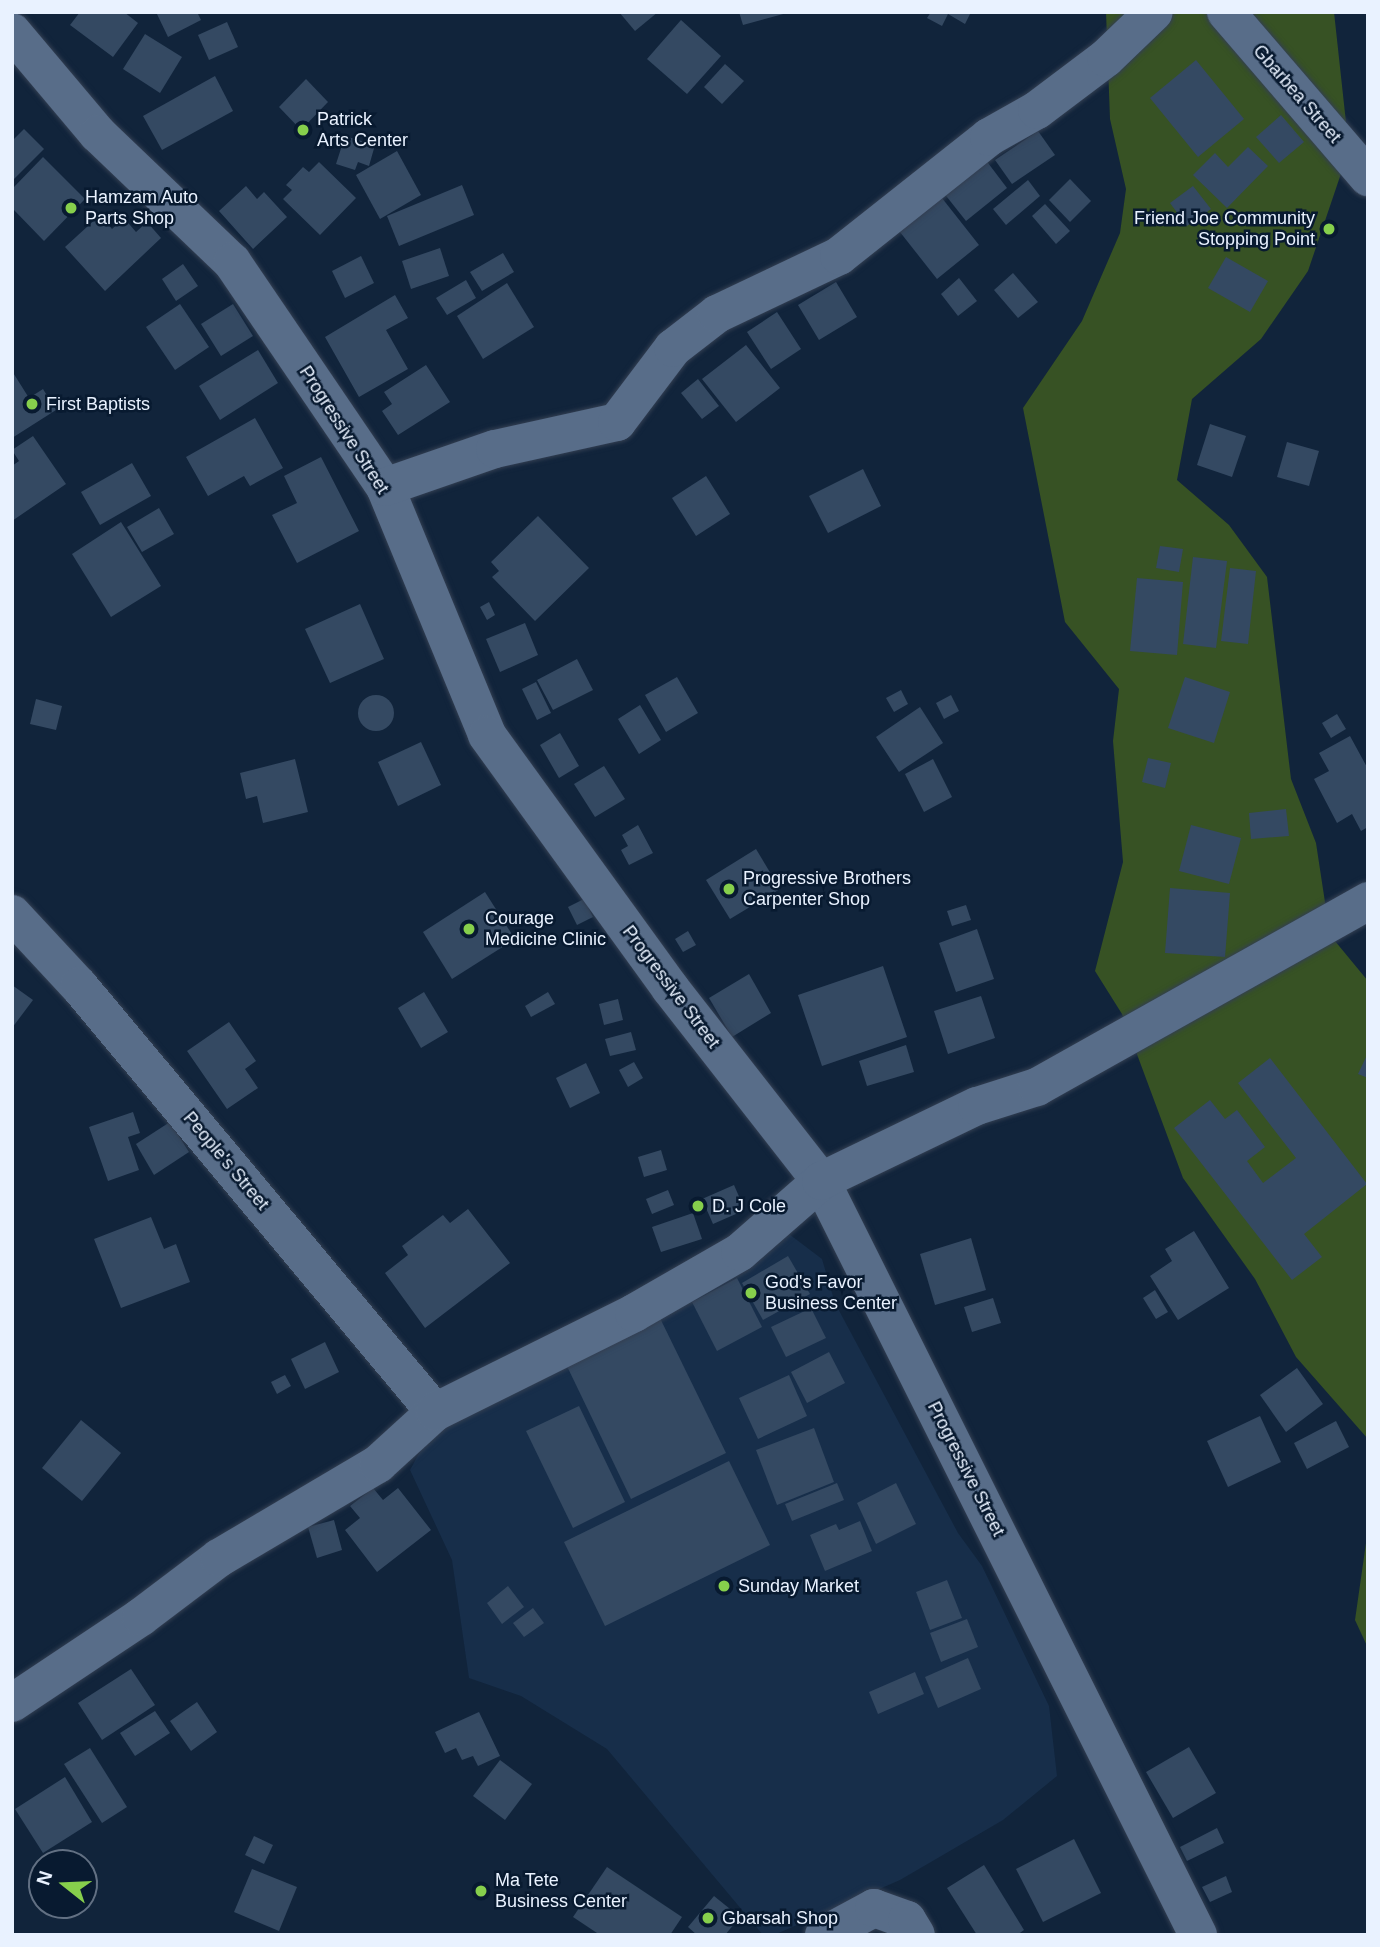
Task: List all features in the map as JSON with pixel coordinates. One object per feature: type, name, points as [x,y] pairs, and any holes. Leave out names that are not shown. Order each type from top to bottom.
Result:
[{"type":"street","points":[[385,487],[495,449],[617,422],[673,348],[717,314],[839,256],[989,137],[1037,110],[1106,58],[1154,12]]},
{"type":"street","name":"Gbarbea Street","points":[[1226,12],[1368,177]]},
{"type":"street","name":"Progressive Street","points":[[12,32],[99,134],[232,262],[385,487],[487,736],[670,988],[821,1181],[1198,1935]]},
{"type":"street","points":[[12,1703],[141,1617],[219,1558],[378,1464],[435,1412],[634,1313],[740,1252],[821,1181],[977,1106],[1037,1087],[1368,901]]},
{"type":"street","name":"People's Street","points":[[12,914],[88,996],[435,1412]]},
{"type":"street","points":[[824,1935],[874,1908],[907,1920],[916,1935]]},
{"type":"shaded area","name":"Sunday Market","points":[[789,1234],[822,1259],[835,1303],[958,1533],[982,1566],[1049,1706],[1057,1776],[1003,1820],[900,1880],[774,1935],[763,1935],[607,1749],[521,1696],[469,1678],[452,1560],[410,1470],[435,1423]]},
{"type":"green space","points":[[1106,12],[1334,12],[1349,150],[1308,271],[1261,339],[1192,399],[1177,480],[1229,525],[1267,577],[1291,779],[1316,843],[1330,935],[1368,981],[1368,1439],[1296,1357],[1255,1279],[1183,1178],[1122,1014],[1095,971],[1123,862],[1113,741],[1119,689],[1065,622],[1023,408],[1082,321],[1120,233],[1126,189],[1110,119]]},
{"type":"green space","points":[[1368,1529],[1368,1648],[1355,1620]]},
{"type":"building","points":[[80,12],[124,12],[138,23],[113,57],[70,25]]},
{"type":"building","points":[[156,12],[197,12],[201,20],[168,37]]},
{"type":"building","points":[[619,12],[658,12],[635,31]]},
{"type":"building","points":[[739,12],[787,12],[787,13],[743,25]]},
{"type":"building","points":[[931,12],[971,12],[965,24],[948,14],[942,26],[927,18]]},
{"type":"building","points":[[681,20],[721,56],[687,94],[647,59]]},
{"type":"building","points":[[227,22],[238,47],[209,60],[198,35]]},
{"type":"building","points":[[145,34],[182,57],[160,93],[123,69]]},
{"type":"building","points":[[1196,60],[1244,119],[1198,157],[1150,98]]},
{"type":"building","points":[[725,64],[744,81],[722,104],[704,87]]},
{"type":"building","points":[[215,76],[233,111],[162,150],[143,116]]},
{"type":"building","points":[[306,79],[328,102],[301,130],[279,107]]},
{"type":"building","points":[[1281,115],[1304,142],[1279,163],[1256,137]]},
{"type":"building","points":[[24,129],[44,149],[12,181],[12,141]]},
{"type":"building","points":[[1038,131],[1055,155],[1012,184],[995,160]]},
{"type":"building","points":[[345,136],[375,145],[369,166],[358,162],[355,170],[336,164]]},
{"type":"building","points":[[1248,147],[1268,166],[1227,208],[1193,175],[1215,153],[1228,167]]},
{"type":"building","points":[[397,151],[421,195],[380,219],[356,175]]},
{"type":"building","points":[[43,157],[85,199],[44,241],[12,208],[12,189]]},
{"type":"building","points":[[985,159],[1007,188],[966,221],[943,192]]},
{"type":"building","points":[[319,162],[356,198],[320,235],[283,199],[292,190],[286,185],[303,167],[309,172]]},
{"type":"building","points":[[1070,179],[1091,201],[1070,222],[1049,200]]},
{"type":"building","points":[[1028,180],[1040,196],[1006,225],[993,209]]},
{"type":"building","points":[[462,185],[474,215],[399,246],[387,216]]},
{"type":"building","points":[[246,186],[257,199],[264,192],[287,217],[253,249],[219,211]]},
{"type":"building","points":[[1193,186],[1211,209],[1187,226],[1170,203]]},
{"type":"building","points":[[938,193],[979,245],[937,279],[896,227]]},
{"type":"building","points":[[1045,204],[1070,231],[1056,244],[1032,216]]},
{"type":"building","points":[[100,215],[112,229],[124,218],[136,232],[147,222],[161,238],[105,291],[65,247]]},
{"type":"building","points":[[440,248],[449,276],[411,289],[402,261]]},
{"type":"building","points":[[503,253],[514,272],[482,291],[470,272]]},
{"type":"building","points":[[361,256],[374,283],[345,298],[332,271]]},
{"type":"building","points":[[1226,257],[1268,281],[1250,312],[1208,288]]},
{"type":"building","points":[[183,264],[198,286],[176,301],[162,279]]},
{"type":"building","points":[[1013,273],[1038,302],[1018,318],[994,290]]},
{"type":"building","points":[[959,278],[977,301],[958,316],[941,294]]},
{"type":"building","points":[[466,280],[476,298],[447,315],[436,298]]},
{"type":"building","points":[[836,282],[857,317],[819,340],[798,305]]},
{"type":"building","points":[[507,283],[534,327],[483,359],[457,316]]},
{"type":"building","points":[[395,295],[408,318],[386,330],[408,369],[359,397],[325,337]]},
{"type":"building","points":[[180,304],[209,347],[175,370],[146,327]]},
{"type":"building","points":[[233,304],[253,336],[221,356],[201,324]]},
{"type":"building","points":[[777,312],[801,349],[771,369],[747,332]]},
{"type":"building","points":[[746,345],[780,388],[736,422],[702,379]]},
{"type":"building","points":[[258,350],[278,383],[220,420],[199,386]]},
{"type":"building","points":[[426,365],[450,402],[398,435],[382,411],[392,404],[384,392]]},
{"type":"building","name":"First Baptists","points":[[12,371],[29,398],[43,389],[56,410],[12,438]]},
{"type":"building","points":[[698,379],[719,406],[702,419],[681,393]]},
{"type":"building","points":[[255,418],[283,468],[250,486],[244,476],[208,496],[186,457]]},
{"type":"building","points":[[1210,424],[1246,436],[1232,477],[1197,465]]},
{"type":"building","points":[[33,436],[66,484],[12,521],[12,466],[19,461],[12,450]]},
{"type":"building","points":[[1287,442],[1319,451],[1309,486],[1277,477]]},
{"type":"building","points":[[321,457],[359,531],[297,563],[272,515],[297,503],[284,476]]},
{"type":"building","points":[[132,463],[151,496],[100,525],[81,492]]},
{"type":"building","points":[[863,469],[881,506],[828,533],[809,496]]},
{"type":"building","points":[[706,476],[730,514],[696,536],[672,498]]},
{"type":"building","points":[[159,508],[174,534],[142,552],[127,527]]},
{"type":"building","points":[[538,516],[589,568],[535,621],[492,577],[499,571],[491,562]]},
{"type":"building","points":[[121,522],[161,586],[111,617],[72,554]]},
{"type":"building","points":[[1160,546],[1183,549],[1179,572],[1156,568]]},
{"type":"building","points":[[1193,557],[1227,561],[1216,648],[1183,644]]},
{"type":"building","points":[[1230,568],[1256,571],[1248,644],[1221,641]]},
{"type":"building","points":[[1137,578],[1183,582],[1177,655],[1130,651]]},
{"type":"building","points":[[489,602],[495,615],[487,620],[480,607]]},
{"type":"building","points":[[360,604],[384,659],[330,683],[305,629]]},
{"type":"building","points":[[525,623],[538,655],[500,672],[486,639]]},
{"type":"building","points":[[577,659],[593,690],[553,710],[537,680]]},
{"type":"building","points":[[677,677],[698,713],[666,732],[645,695]]},
{"type":"building","points":[[1185,677],[1230,692],[1214,743],[1168,728]]},
{"type":"building","points":[[536,682],[551,713],[537,720],[522,689]]},
{"type":"building","points":[[901,690],[908,704],[894,712],[886,698]]},
{"type":"building","points":[[376,695],[389,700],[394,713],[389,726],[376,731],[363,726],[358,713],[363,700]]},
{"type":"building","points":[[951,695],[959,711],[944,719],[936,703]]},
{"type":"building","points":[[36,699],[62,706],[56,730],[30,724]]},
{"type":"building","points":[[640,705],[661,740],[639,754],[618,719]]},
{"type":"building","points":[[920,707],[943,743],[899,772],[876,737]]},
{"type":"building","points":[[1337,714],[1346,729],[1331,738],[1322,723]]},
{"type":"building","points":[[560,733],[579,766],[559,778],[540,745]]},
{"type":"building","points":[[1350,736],[1368,769],[1368,827],[1361,831],[1352,814],[1337,823],[1314,779],[1329,771],[1319,753]]},
{"type":"building","points":[[421,742],[441,785],[398,806],[378,762]]},
{"type":"building","points":[[1148,758],[1171,763],[1165,788],[1142,782]]},
{"type":"building","points":[[295,759],[308,812],[263,823],[257,796],[246,799],[240,773]]},
{"type":"building","points":[[933,759],[952,797],[924,812],[905,774]]},
{"type":"building","points":[[604,766],[625,799],[595,817],[574,784]]},
{"type":"building","points":[[1286,809],[1289,836],[1251,839],[1249,813]]},
{"type":"building","points":[[638,825],[653,853],[629,865],[621,850],[628,846],[622,835]]},
{"type":"building","points":[[1191,825],[1241,838],[1229,884],[1179,871]]},
{"type":"building","points":[[756,849],[780,889],[730,919],[706,880]]},
{"type":"building","points":[[1170,888],[1230,893],[1225,957],[1165,953]]},
{"type":"building","points":[[485,892],[515,939],[452,979],[423,932]]},
{"type":"building","points":[[584,899],[593,917],[577,925],[568,907]]},
{"type":"building","points":[[966,905],[971,920],[952,926],[947,911]]},
{"type":"building","points":[[977,929],[994,979],[956,992],[939,943]]},
{"type":"building","points":[[688,931],[696,945],[683,952],[675,939]]},
{"type":"building","points":[[883,966],[907,1037],[822,1066],[798,995]]},
{"type":"building","points":[[749,974],[771,1013],[732,1037],[709,998]]},
{"type":"building","points":[[12,985],[33,1000],[12,1028]]},
{"type":"building","points":[[424,992],[448,1032],[421,1048],[398,1008]]},
{"type":"building","points":[[548,992],[555,1004],[531,1017],[525,1006]]},
{"type":"building","points":[[981,996],[995,1038],[948,1054],[934,1011]]},
{"type":"building","points":[[618,999],[623,1020],[604,1025],[599,1004]]},
{"type":"building","points":[[229,1022],[256,1061],[245,1069],[258,1088],[227,1109],[187,1051]]},
{"type":"building","points":[[631,1032],[636,1050],[610,1056],[605,1039]]},
{"type":"building","points":[[906,1045],[914,1072],[867,1086],[859,1061]]},
{"type":"building","points":[[1368,1053],[1368,1078],[1358,1074]]},
{"type":"building","points":[[1270,1058],[1367,1184],[1304,1234],[1322,1257],[1292,1280],[1174,1128],[1210,1100],[1225,1119],[1237,1110],[1265,1147],[1247,1161],[1263,1183],[1296,1158],[1238,1083]]},
{"type":"building","points":[[634,1062],[643,1078],[628,1087],[619,1070]]},
{"type":"building","points":[[586,1063],[600,1093],[570,1108],[556,1078]]},
{"type":"building","points":[[133,1112],[140,1133],[128,1137],[139,1170],[108,1181],[89,1127]]},
{"type":"building","points":[[170,1122],[189,1152],[154,1175],[136,1144]]},
{"type":"building","points":[[661,1150],[667,1170],[644,1177],[638,1157]]},
{"type":"building","points":[[734,1185],[745,1210],[713,1224],[702,1199]]},
{"type":"building","points":[[668,1190],[674,1205],[652,1214],[646,1199]]},
{"type":"building","points":[[468,1209],[510,1263],[425,1328],[385,1273],[408,1255],[402,1246],[443,1215],[450,1223]]},
{"type":"building","points":[[693,1213],[702,1239],[661,1252],[652,1227]]},
{"type":"building","points":[[151,1217],[164,1249],[176,1244],[190,1282],[121,1308],[94,1239]]},
{"type":"building","points":[[1194,1231],[1229,1288],[1178,1320],[1150,1276],[1172,1261],[1165,1249]]},
{"type":"building","points":[[971,1238],[986,1290],[935,1305],[920,1254]]},
{"type":"building","points":[[788,1256],[810,1294],[763,1320],[742,1283]]},
{"type":"building","points":[[737,1278],[762,1327],[717,1351],[692,1302]]},
{"type":"building","points":[[1155,1290],[1168,1312],[1156,1319],[1143,1298]]},
{"type":"building","points":[[993,1298],[1001,1323],[972,1332],[964,1307]]},
{"type":"building","points":[[811,1308],[826,1338],[786,1357],[771,1327]]},
{"type":"building","points":[[658,1314],[726,1453],[631,1499],[564,1360]]},
{"type":"building","points":[[325,1342],[339,1372],[305,1389],[291,1359]]},
{"type":"building","points":[[829,1352],[845,1383],[807,1403],[791,1372]]},
{"type":"building","points":[[1297,1368],[1323,1404],[1286,1432],[1260,1395]]},
{"type":"building","points":[[285,1375],[291,1386],[277,1394],[271,1382]]},
{"type":"building","points":[[789,1375],[807,1416],[758,1439],[739,1398]]},
{"type":"building","points":[[579,1406],[625,1502],[573,1528],[526,1431]]},
{"type":"building","points":[[1260,1416],[1281,1462],[1228,1487],[1207,1441]]},
{"type":"building","points":[[81,1420],[121,1453],[82,1501],[42,1468]]},
{"type":"building","points":[[1336,1421],[1349,1447],[1307,1469],[1294,1443]]},
{"type":"building","points":[[814,1428],[834,1482],[777,1505],[756,1450]]},
{"type":"building","points":[[729,1461],[770,1545],[605,1626],[564,1542]]},
{"type":"building","points":[[837,1483],[844,1500],[792,1521],[785,1504]]},
{"type":"building","points":[[896,1483],[916,1524],[876,1544],[857,1503]]},
{"type":"building","points":[[373,1488],[383,1500],[398,1488],[431,1530],[377,1572],[345,1530],[360,1518],[350,1506]]},
{"type":"building","points":[[334,1520],[342,1550],[317,1558],[308,1527]]},
{"type":"building","points":[[860,1521],[872,1551],[825,1571],[810,1535],[836,1524],[839,1530]]},
{"type":"building","points":[[947,1580],[962,1618],[930,1630],[916,1592]]},
{"type":"building","points":[[508,1586],[524,1607],[502,1624],[487,1603]]},
{"type":"building","points":[[533,1608],[544,1623],[524,1637],[513,1623]]},
{"type":"building","points":[[967,1619],[978,1647],[941,1662],[930,1633]]},
{"type":"building","points":[[968,1658],[981,1689],[938,1708],[925,1677]]},
{"type":"building","points":[[131,1669],[155,1705],[102,1740],[78,1703]]},
{"type":"building","points":[[915,1672],[924,1694],[878,1714],[869,1692]]},
{"type":"building","points":[[197,1702],[217,1732],[191,1751],[170,1721]]},
{"type":"building","points":[[155,1711],[170,1733],[135,1756],[120,1733]]},
{"type":"building","points":[[479,1712],[500,1756],[478,1766],[473,1756],[462,1760],[456,1748],[445,1753],[435,1732]]},
{"type":"building","points":[[1189,1747],[1216,1793],[1173,1818],[1146,1772]]},
{"type":"building","points":[[90,1748],[127,1807],[102,1823],[64,1764]]},
{"type":"building","points":[[500,1760],[532,1784],[505,1820],[473,1796]]},
{"type":"building","points":[[65,1777],[92,1822],[49,1849],[40,1849],[15,1809]]},
{"type":"building","points":[[1217,1828],[1224,1843],[1187,1861],[1180,1847]]},
{"type":"building","points":[[254,1836],[273,1845],[264,1864],[245,1855]]},
{"type":"building","points":[[1074,1839],[1101,1893],[1043,1922],[1016,1869]]},
{"type":"building","points":[[984,1865],[1024,1930],[1017,1935],[977,1935],[947,1888]]},
{"type":"building","points":[[607,1867],[682,1917],[670,1935],[600,1935],[573,1917]]},
{"type":"building","points":[[252,1869],[297,1887],[279,1931],[234,1912]]},
{"type":"building","points":[[1226,1876],[1232,1892],[1210,1902],[1202,1887]]},
{"type":"building","points":[[714,1896],[740,1917],[725,1935],[697,1935],[688,1927]]},
{"type":"place","name":"Patrick Arts Center","points":[[303,130]]},
{"type":"place","name":"Hamzam Auto Parts Shop","points":[[71,208]]},
{"type":"place","name":"Friend Joe Community Stopping Point","points":[[1329,229]]},
{"type":"place","name":"First Baptists","points":[[32,404]]},
{"type":"place","name":"Progressive Brothers Carpenter Shop","points":[[729,889]]},
{"type":"place","name":"Courage Medicine Clinic","points":[[469,929]]},
{"type":"place","name":"D. J Cole","points":[[698,1206]]},
{"type":"place","name":"God's Favor Business Center","points":[[751,1293]]},
{"type":"place","name":"Sunday Market","points":[[724,1586]]},
{"type":"place","name":"Ma Tete Business Center","points":[[481,1891]]},
{"type":"place","name":"Gbarsah Shop","points":[[708,1918]]}]
